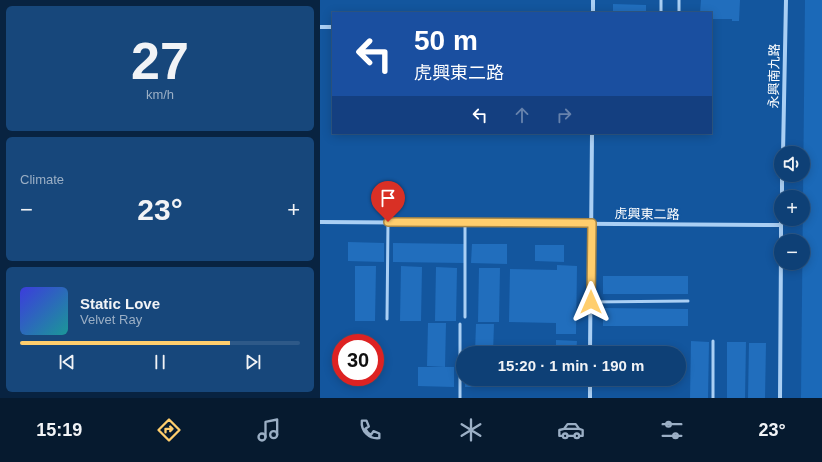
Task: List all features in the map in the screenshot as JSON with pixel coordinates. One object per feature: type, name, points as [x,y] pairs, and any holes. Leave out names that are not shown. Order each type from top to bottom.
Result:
[{"type":"street","points":[[593,0],[593,12]]},
{"type":"street","name":"永興南九路","points":[[783,146],[786,0]]},
{"type":"street","points":[[320,27],[332,27]]},
{"type":"street","points":[[590,346],[592,134]]},
{"type":"street","name":"虎興東二路","points":[[320,222],[774,225]]},
{"type":"street","points":[[780,398],[781,270]]},
{"type":"street","points":[[590,386],[590,398]]},
{"type":"lane","points":[[661,0],[661,12]]},
{"type":"lane","points":[[679,0],[679,12]]},
{"type":"lane","points":[[387,320],[388,222]]},
{"type":"lane","points":[[465,223],[465,317]]},
{"type":"lane","points":[[591,302],[688,301]]},
{"type":"lane","points":[[460,324],[460,398]]},
{"type":"lane","points":[[713,341],[713,398]]},
{"type":"shaded area","points":[[805,0],[822,0],[822,398],[801,398],[802,270],[810,270],[810,234],[803,234],[803,226],[810,226],[810,190],[803,190],[803,182],[810,182],[810,146],[804,146]]},
{"type":"building","points":[[701,0],[740,0],[739,21],[732,21],[732,19],[712,19],[712,12],[700,12]]},
{"type":"building","points":[[613,4],[646,5],[646,12],[613,12]]},
{"type":"building","points":[[348,242],[384,243],[384,262],[348,261]]},
{"type":"building","points":[[393,243],[464,244],[464,263],[393,262]]},
{"type":"building","points":[[472,244],[507,244],[507,264],[471,263]]},
{"type":"building","points":[[535,245],[564,245],[564,262],[535,261]]},
{"type":"building","points":[[557,265],[577,266],[576,334],[556,334],[556,323],[509,322],[510,269],[557,270]]},
{"type":"building","points":[[355,266],[376,266],[375,321],[355,321]]},
{"type":"building","points":[[401,266],[422,267],[421,321],[400,321]]},
{"type":"building","points":[[436,267],[457,268],[456,321],[435,321]]},
{"type":"building","points":[[479,268],[500,268],[499,322],[478,322]]},
{"type":"building","points":[[603,276],[688,276],[688,294],[603,294]]},
{"type":"building","points":[[603,308],[688,309],[688,326],[603,326]]},
{"type":"building","points":[[428,323],[446,323],[445,367],[427,366]]},
{"type":"building","points":[[476,324],[494,324],[493,346],[475,346]]},
{"type":"building","points":[[556,340],[577,341],[577,346],[556,346]]},
{"type":"building","points":[[691,341],[709,342],[708,398],[690,398]]},
{"type":"building","points":[[727,342],[746,342],[745,398],[727,398]]},
{"type":"building","points":[[749,343],[766,343],[765,398],[748,398]]},
{"type":"building","points":[[418,367],[454,367],[454,387],[418,386]]},
{"type":"building","points":[[465,386],[501,386],[501,387]]},
{"type":"route","points":[[388,222],[592,223],[591,302]]}]
